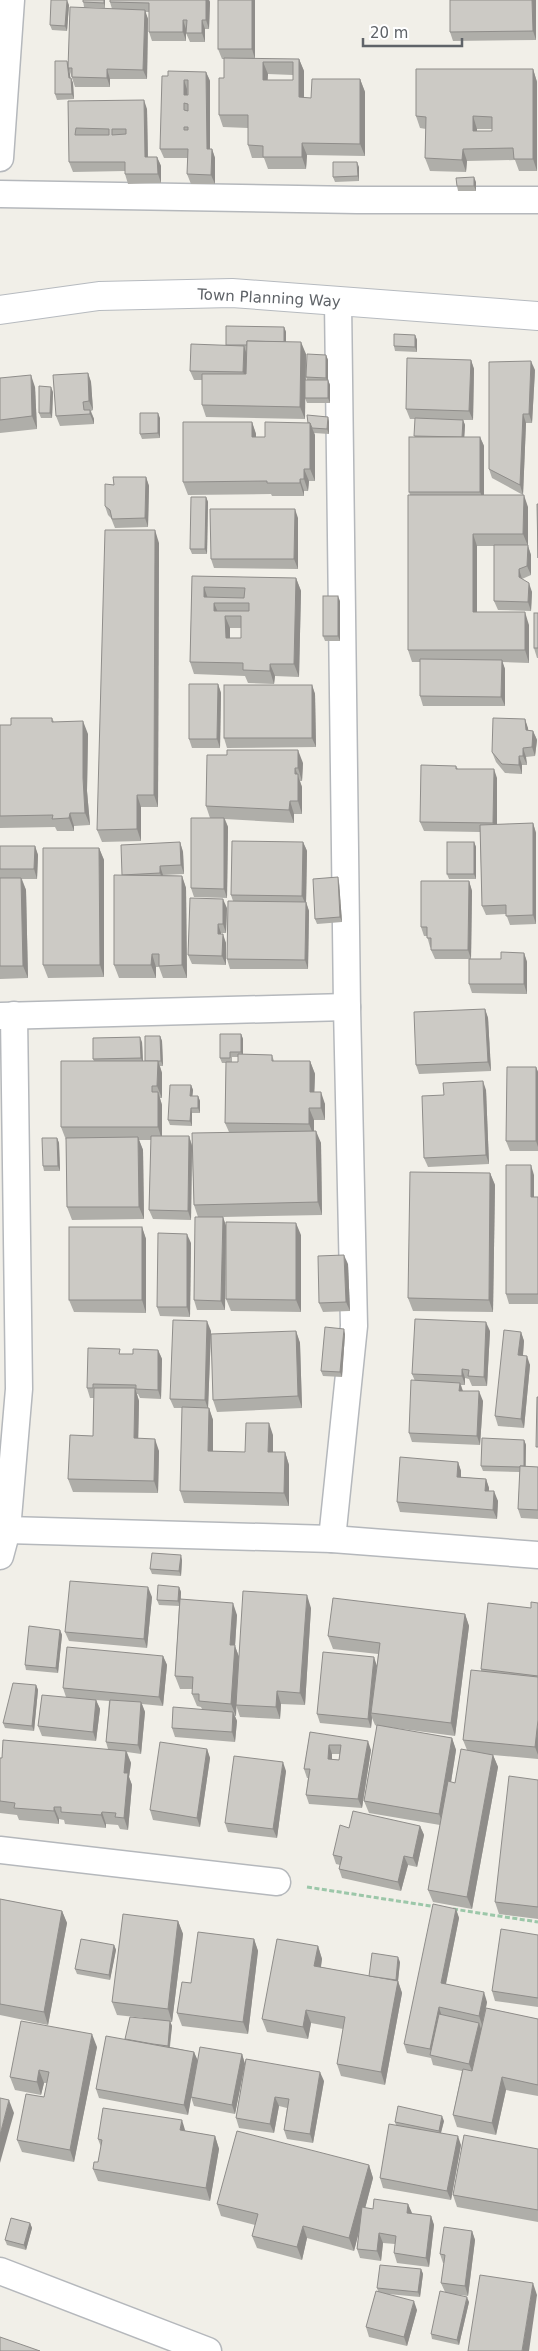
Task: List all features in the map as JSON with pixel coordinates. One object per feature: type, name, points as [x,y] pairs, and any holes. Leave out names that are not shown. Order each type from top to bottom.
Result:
[{"type":"main road","name":"Town Planning Way","points":[[0,310],[99,296],[232,293],[538,316]]},
{"type":"street","points":[[0,158],[12,0]]},
{"type":"street","points":[[0,194],[357,200],[538,200]]},
{"type":"street","points":[[332,1539],[354,1326],[347,1007],[338,301]]},
{"type":"street","points":[[0,1556],[7,1530],[9,1389],[7,1016],[347,1007]]},
{"type":"street","points":[[7,1530],[332,1539],[538,1555]]},
{"type":"street","points":[[0,1850],[276,1882]]},
{"type":"street","points":[[0,2271],[149,2340],[208,2351]]},
{"type":"path","points":[[276,1882],[441,1907]]},
{"type":"path","points":[[451,1909],[538,1922]]},
{"type":"building","points":[[51,0],[67,0],[65,26],[50,25]]},
{"type":"building","points":[[83,0],[104,0],[104,3],[83,2]]},
{"type":"building","points":[[110,0],[206,0],[206,20],[202,20],[202,33],[186,33],[187,20],[183,20],[183,32],[149,32],[149,3],[110,2]]},
{"type":"building","points":[[218,0],[252,0],[252,49],[218,49]]},
{"type":"building","points":[[450,0],[532,0],[533,31],[450,32]]},
{"type":"building","points":[[70,7],[145,10],[143,70],[107,69],[107,78],[72,77],[72,68],[68,68]]},
{"type":"building","points":[[224,58],[299,59],[299,97],[311,98],[312,79],[360,79],[360,144],[302,143],[302,157],[263,157],[263,146],[248,145],[248,115],[219,115],[219,78],[224,78]],"holes":[[[263,62],[293,62],[293,80],[263,80]]]},
{"type":"building","points":[[55,61],[67,61],[72,94],[55,94]]},
{"type":"building","points":[[416,69],[533,69],[533,159],[514,159],[513,148],[463,149],[462,160],[425,158],[426,117],[416,116]],"holes":[[[473,116],[492,117],[492,131],[473,131]]]},
{"type":"building","points":[[168,71],[206,72],[207,149],[212,149],[211,175],[187,174],[188,149],[160,149],[162,76],[168,76]],"holes":[[[184,80],[188,80],[188,95],[184,95]],[[184,103],[188,104],[188,111],[184,110]]]},
{"type":"building","points":[[144,100],[145,157],[157,157],[158,174],[125,174],[125,162],[69,162],[68,101]],"holes":[[[76,128],[109,129],[109,135],[75,135]],[[112,129],[126,129],[126,134],[112,135]]]},
{"type":"building","points":[[333,162],[357,162],[358,176],[333,177]]},
{"type":"building","points":[[474,177],[474,186],[457,186],[456,178]]},
{"type":"building","points":[[226,326],[284,327],[284,342],[247,341],[247,345],[226,345]]},
{"type":"building","points":[[394,334],[415,335],[415,347],[394,346]]},
{"type":"building","points":[[247,341],[301,342],[300,407],[202,405],[202,374],[246,374]]},
{"type":"building","points":[[191,344],[244,346],[243,372],[190,371]]},
{"type":"building","points":[[307,354],[326,355],[326,378],[306,377]]},
{"type":"building","points":[[407,358],[471,360],[469,411],[406,409]]},
{"type":"building","points":[[531,361],[529,414],[523,414],[520,485],[489,469],[489,362]]},
{"type":"building","points":[[88,373],[89,401],[83,402],[84,410],[90,410],[90,414],[56,416],[53,375]]},
{"type":"building","points":[[31,375],[32,416],[0,420],[0,378]]},
{"type":"building","points":[[305,380],[328,380],[328,398],[305,398]]},
{"type":"building","points":[[39,386],[51,387],[50,413],[39,413]]},
{"type":"building","points":[[140,413],[158,413],[158,433],[140,434]]},
{"type":"building","points":[[307,415],[328,417],[327,429],[312,428],[310,423],[308,423]]},
{"type":"building","points":[[415,418],[463,420],[462,437],[414,436]]},
{"type":"building","points":[[183,422],[252,422],[252,437],[265,437],[265,422],[310,423],[310,469],[304,469],[304,479],[300,479],[300,483],[267,483],[267,481],[183,482]]},
{"type":"building","points":[[409,437],[480,437],[480,492],[409,492]]},
{"type":"building","points":[[113,477],[146,477],[145,518],[112,519],[110,510],[105,506],[105,484],[114,485]]},
{"type":"building","points":[[408,495],[524,495],[523,534],[473,534],[473,612],[525,612],[525,650],[408,650]]},
{"type":"building","points":[[191,497],[206,497],[205,549],[190,549]]},
{"type":"building","points":[[537,504],[538,504],[538,558]]},
{"type":"building","points":[[210,509],[295,509],[294,559],[211,559]]},
{"type":"building","points":[[105,530],[155,530],[154,795],[137,795],[137,829],[97,830]]},
{"type":"building","points":[[494,545],[528,545],[527,566],[519,569],[519,577],[529,583],[528,602],[494,601]]},
{"type":"building","points":[[192,576],[296,578],[294,664],[270,664],[270,671],[243,670],[243,663],[190,662]],"holes":[[[204,587],[245,588],[244,598],[204,597]],[[214,603],[249,603],[249,611],[214,611]],[[225,616],[241,616],[241,638],[226,638]]]},
{"type":"building","points":[[323,596],[338,596],[338,636],[323,636]]},
{"type":"building","points":[[534,613],[538,613],[538,648],[534,648]]},
{"type":"building","points":[[420,659],[502,660],[501,697],[420,696]]},
{"type":"building","points":[[189,684],[218,684],[217,739],[189,739]]},
{"type":"building","points":[[224,685],[312,685],[312,738],[224,738]]},
{"type":"building","points":[[11,718],[52,718],[52,722],[83,721],[85,813],[70,813],[69,818],[52,819],[53,815],[0,816],[0,725],[11,725]]},
{"type":"building","points":[[493,718],[525,719],[526,730],[533,731],[532,747],[523,748],[523,756],[519,756],[519,765],[502,764],[492,752]]},
{"type":"building","points":[[227,750],[298,750],[298,768],[295,768],[295,774],[298,774],[298,801],[290,801],[289,810],[206,806],[207,755],[227,755]]},
{"type":"building","points":[[421,765],[456,766],[456,769],[494,769],[493,823],[420,822]]},
{"type":"building","points":[[191,818],[224,818],[224,889],[191,888]]},
{"type":"building","points":[[533,823],[533,915],[506,916],[506,905],[482,906],[480,825]]},
{"type":"building","points":[[232,841],[303,842],[302,896],[231,895]]},
{"type":"building","points":[[180,842],[181,865],[160,866],[160,873],[122,875],[121,845]]},
{"type":"building","points":[[447,842],[474,842],[474,874],[447,874]]},
{"type":"building","points":[[0,846],[35,846],[34,869],[0,869]]},
{"type":"building","points":[[43,848],[99,848],[100,965],[43,965]]},
{"type":"building","points":[[114,875],[182,876],[182,965],[159,966],[159,954],[152,954],[151,965],[114,965]]},
{"type":"building","points":[[338,877],[340,917],[315,919],[313,879]]},
{"type":"building","points":[[0,878],[21,878],[23,966],[0,966]]},
{"type":"building","points":[[421,881],[469,881],[468,950],[431,950],[431,938],[427,938],[427,927],[421,927]]},
{"type":"building","points":[[190,898],[223,899],[223,924],[218,924],[218,934],[223,934],[222,956],[188,955]]},
{"type":"building","points":[[228,901],[306,902],[305,960],[227,959]]},
{"type":"building","points":[[501,952],[524,953],[524,984],[469,984],[469,959],[501,959]]},
{"type":"building","points":[[485,1009],[488,1062],[416,1065],[414,1012]]},
{"type":"building","points":[[220,1034],[241,1034],[241,1052],[230,1052],[230,1058],[220,1058]]},
{"type":"building","points":[[145,1036],[160,1036],[161,1061],[145,1061]]},
{"type":"building","points":[[140,1037],[141,1058],[93,1059],[93,1038]]},
{"type":"building","points":[[238,1054],[272,1055],[272,1061],[310,1061],[310,1092],[321,1092],[321,1108],[309,1108],[309,1124],[225,1123],[226,1062],[238,1062]]},
{"type":"building","points":[[61,1061],[158,1061],[157,1086],[152,1086],[152,1092],[158,1092],[158,1127],[61,1127]]},
{"type":"building","points":[[507,1067],[536,1067],[536,1141],[506,1141]]},
{"type":"building","points":[[483,1081],[486,1155],[424,1158],[422,1096],[444,1095],[443,1083]]},
{"type":"building","points":[[170,1085],[191,1085],[190,1096],[198,1096],[198,1108],[191,1108],[190,1121],[168,1120]]},
{"type":"building","points":[[316,1131],[318,1202],[194,1205],[192,1133]]},
{"type":"building","points":[[151,1136],[189,1136],[188,1211],[149,1210]]},
{"type":"building","points":[[138,1137],[139,1207],[67,1207],[66,1138]]},
{"type":"building","points":[[42,1138],[57,1138],[58,1166],[43,1166]]},
{"type":"building","points":[[506,1165],[531,1165],[531,1197],[538,1197],[538,1294],[506,1294]]},
{"type":"building","points":[[410,1172],[490,1173],[489,1300],[408,1298]]},
{"type":"building","points":[[195,1217],[223,1217],[221,1301],[194,1300]]},
{"type":"building","points":[[226,1222],[296,1223],[296,1300],[226,1299]]},
{"type":"building","points":[[69,1227],[142,1227],[142,1300],[69,1300]]},
{"type":"building","points":[[158,1233],[187,1234],[187,1307],[157,1307]]},
{"type":"building","points":[[344,1255],[346,1302],[319,1303],[318,1256]]},
{"type":"building","points":[[415,1319],[486,1322],[484,1377],[468,1376],[469,1370],[462,1369],[462,1376],[412,1374]]},
{"type":"building","points":[[173,1320],[207,1321],[205,1400],[170,1399]]},
{"type":"building","points":[[325,1327],[344,1329],[340,1372],[321,1371]]},
{"type":"building","points":[[504,1330],[521,1332],[518,1355],[527,1356],[521,1419],[495,1416]]},
{"type":"building","points":[[296,1331],[298,1396],[213,1400],[211,1334]]},
{"type":"building","points":[[88,1348],[120,1349],[119,1354],[133,1354],[133,1349],[158,1350],[158,1390],[136,1389],[136,1385],[93,1384],[93,1388],[87,1388]]},
{"type":"building","points":[[411,1380],[460,1383],[459,1391],[479,1391],[477,1436],[409,1433]]},
{"type":"building","points":[[94,1388],[135,1388],[134,1438],[155,1439],[154,1481],[68,1479],[70,1435],[93,1436]]},
{"type":"building","points":[[537,1397],[538,1447],[536,1447]]},
{"type":"building","points":[[182,1407],[209,1408],[208,1451],[245,1452],[246,1423],[269,1423],[268,1452],[285,1452],[284,1493],[180,1491]]},
{"type":"building","points":[[482,1438],[524,1440],[524,1466],[481,1466]]},
{"type":"building","points":[[400,1457],[458,1462],[457,1477],[486,1479],[485,1491],[494,1491],[493,1510],[397,1502]]},
{"type":"building","points":[[520,1466],[538,1467],[538,1510],[518,1509]]},
{"type":"building","points":[[152,1553],[181,1555],[179,1571],[150,1569]]},
{"type":"building","points":[[70,1581],[148,1587],[144,1639],[65,1632]]},
{"type":"building","points":[[158,1585],[179,1587],[178,1601],[157,1600]]},
{"type":"building","points":[[243,1591],[307,1595],[300,1693],[277,1691],[276,1707],[236,1705]]},
{"type":"building","points":[[333,1598],[465,1614],[451,1723],[371,1713],[380,1643],[328,1636]]},
{"type":"building","points":[[180,1599],[233,1603],[230,1645],[235,1645],[231,1704],[199,1701],[199,1694],[192,1694],[193,1677],[175,1676]]},
{"type":"building","points":[[531,1602],[538,1603],[538,1676],[481,1669],[488,1603],[531,1608]]},
{"type":"building","points":[[29,1626],[60,1630],[56,1668],[25,1665]]},
{"type":"building","points":[[67,1647],[163,1656],[159,1697],[63,1688]]},
{"type":"building","points":[[323,1652],[374,1657],[368,1719],[317,1714]]},
{"type":"building","points":[[471,1670],[538,1677],[538,1720],[535,1747],[463,1740]]},
{"type":"building","points":[[13,1683],[36,1685],[32,1726],[3,1723]]},
{"type":"building","points":[[42,1695],[96,1700],[93,1732],[38,1726]]},
{"type":"building","points":[[110,1700],[141,1702],[138,1745],[106,1742]]},
{"type":"building","points":[[173,1707],[233,1712],[232,1732],[172,1728]]},
{"type":"building","points":[[377,1725],[452,1738],[439,1814],[364,1801]]},
{"type":"building","points":[[310,1732],[368,1741],[358,1799],[306,1795],[310,1769],[304,1769]],"holes":[[[329,1745],[341,1745],[339,1760],[328,1759]]]},
{"type":"building","points":[[3,1740],[126,1751],[124,1773],[128,1773],[124,1818],[115,1817],[116,1813],[102,1812],[101,1815],[61,1812],[61,1807],[54,1807],[54,1811],[14,1808],[15,1803],[0,1801],[0,1758],[2,1758]]},
{"type":"building","points":[[160,1742],[207,1749],[197,1818],[150,1810]]},
{"type":"building","points":[[461,1749],[493,1755],[467,1897],[428,1890],[448,1781],[455,1783]]},
{"type":"building","points":[[234,1756],[283,1762],[273,1829],[225,1823]]},
{"type":"building","points":[[509,1776],[538,1780],[538,1907],[495,1902]]},
{"type":"building","points":[[353,1811],[420,1826],[413,1858],[404,1856],[398,1882],[339,1869],[342,1857],[333,1855],[340,1825],[349,1828]]},
{"type":"building","points":[[0,1899],[62,1911],[44,2012],[0,2004]]},
{"type":"building","points":[[433,1904],[456,1909],[441,1983],[484,1992],[479,2016],[439,2007],[430,2049],[404,2044]]},
{"type":"building","points":[[123,1914],[178,1921],[168,2009],[112,2002]]},
{"type":"building","points":[[501,1929],[538,1935],[538,1998],[492,1991]]},
{"type":"building","points":[[198,1932],[254,1939],[243,2022],[177,2013],[182,1982],[191,1983]]},
{"type":"building","points":[[81,1939],[114,1945],[109,1975],[75,1969]]},
{"type":"building","points":[[277,1939],[318,1946],[314,1966],[398,1981],[381,2072],[337,2064],[345,2017],[306,2010],[303,2027],[262,2019]]},
{"type":"building","points":[[372,1953],[398,1957],[396,1980],[369,1976]]},
{"type":"building","points":[[486,2008],[538,2019],[538,2085],[502,2077],[492,2123],[453,2115],[463,2069],[472,2071]]},
{"type":"building","points":[[439,2014],[479,2023],[469,2064],[430,2055]]},
{"type":"building","points":[[130,2017],[170,2021],[168,2046],[125,2039]]},
{"type":"building","points":[[21,2021],[92,2034],[70,2150],[17,2140],[26,2094],[44,2097],[49,2072],[39,2070],[37,2082],[10,2077]]},
{"type":"building","points":[[106,2036],[194,2052],[184,2105],[96,2089]]},
{"type":"building","points":[[200,2047],[242,2054],[232,2105],[191,2097]]},
{"type":"building","points":[[246,2059],[320,2072],[310,2134],[284,2130],[289,2099],[275,2097],[270,2124],[236,2118]]},
{"type":"building","points":[[0,2098],[9,2100],[0,2135]]},
{"type":"building","points":[[398,2106],[442,2116],[439,2131],[395,2122]]},
{"type":"building","points":[[103,2108],[182,2120],[180,2130],[215,2136],[206,2188],[93,2169],[94,2162],[98,2162],[102,2140],[98,2139]]},
{"type":"building","points":[[389,2124],[458,2136],[447,2191],[380,2178]]},
{"type":"building","points":[[237,2131],[369,2165],[349,2238],[303,2226],[297,2247],[252,2236],[258,2214],[217,2204]]},
{"type":"building","points":[[464,2135],[538,2149],[538,2210],[453,2195]]},
{"type":"building","points":[[374,2199],[408,2204],[407,2213],[431,2216],[426,2258],[394,2253],[396,2236],[379,2233],[377,2251],[357,2249],[362,2207],[373,2209]]},
{"type":"building","points":[[11,2218],[30,2223],[24,2245],[5,2240]]},
{"type":"building","points":[[444,2227],[472,2231],[465,2286],[441,2283],[445,2255],[440,2254]]},
{"type":"building","points":[[380,2265],[421,2269],[418,2292],[377,2288]]},
{"type":"building","points":[[480,2275],[533,2283],[522,2351],[468,2351]]},
{"type":"building","points":[[376,2291],[414,2301],[404,2337],[366,2327]]},
{"type":"building","points":[[440,2291],[467,2297],[457,2340],[431,2334]]},
{"type":"building","points":[[0,2337],[40,2351],[0,2351]]}]
